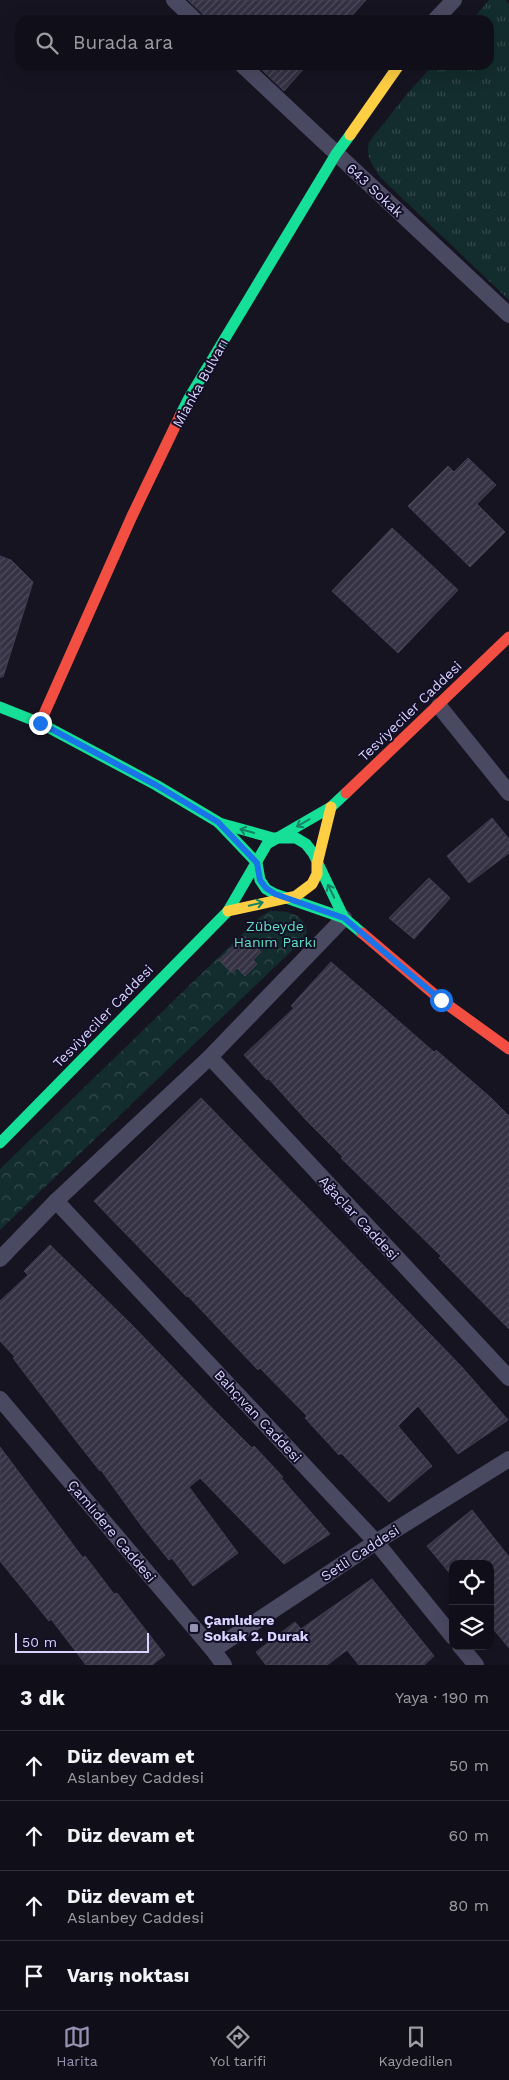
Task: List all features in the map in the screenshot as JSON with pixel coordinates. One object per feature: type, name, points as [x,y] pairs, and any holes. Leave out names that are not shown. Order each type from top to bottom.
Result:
[{"type":"street","points":[[174,0],[190,15]]},
{"type":"street","points":[[440,15],[454,0]]},
{"type":"street","name":"643 Sokak","points":[[247,70],[509,315]]},
{"type":"street","name":"Mianka Bulvarı","points":[[40,723],[132,516],[189,398],[336,154],[395,70]]},
{"type":"street","name":"Tesviyeciler Caddesi","points":[[276,839],[331,807],[439,706],[509,637]]},
{"type":"street","points":[[439,706],[509,793]]},
{"type":"street","points":[[0,707],[40,723],[156,785],[218,822],[276,839]]},
{"type":"street","points":[[228,911],[296,896],[305,891],[314,879],[331,807]]},
{"type":"street","points":[[218,822],[257,863]]},
{"type":"street","points":[[344,918],[317,864],[315,854],[302,840],[293,837],[276,839],[267,844],[261,852],[257,863],[260,880],[266,888],[275,894],[344,918],[441,1000],[509,1049]]},
{"type":"street","name":"Tesviyeciler Caddesi","points":[[0,1143],[228,911],[257,863]]},
{"type":"street","points":[[0,1259],[56,1201],[210,1058],[344,918]]},
{"type":"street","name":"Ağaçlar Caddesi","points":[[210,1058],[509,1378]]},
{"type":"street","name":"Bahçıvan Caddesi","points":[[56,1201],[376,1542],[449,1632]]},
{"type":"street","name":"Çamlıdere Caddesi","points":[[0,1399],[224,1665]]},
{"type":"street","name":"Setli Caddesi","points":[[213,1650],[376,1542],[509,1459]]},
{"type":"street","points":[[463,1650],[476,1665]]},
{"type":"green space","points":[[489,0],[505,0],[509,4],[509,300],[381,178],[370,161],[368,152],[369,142],[428,70],[494,70],[494,15],[476,15]]},
{"type":"green space","name":"Zübeyde Hanım Parkı","points":[[270,911],[288,912],[298,916],[307,931],[305,938],[0,1230],[0,1169],[261,916]]},
{"type":"building","points":[[188,0],[366,0],[352,15],[203,15]]},
{"type":"building","points":[[262,70],[303,70],[284,91]]},
{"type":"building","points":[[468,458],[496,485],[477,504],[505,532],[470,567],[408,506],[448,466],[454,472]]},
{"type":"building","points":[[392,528],[458,590],[398,653],[332,591]]},
{"type":"building","points":[[0,556],[11,560],[33,582],[3,677],[0,677]]},
{"type":"building","points":[[492,818],[509,839],[509,853],[469,883],[447,856]]},
{"type":"building","points":[[429,878],[450,898],[414,939],[389,918]]},
{"type":"building","points":[[244,936],[261,952],[253,960],[257,964],[245,976],[237,968],[232,973],[219,960]]},
{"type":"building","points":[[331,962],[434,1052],[436,1050],[509,1116],[509,1329],[439,1258],[441,1256],[341,1158],[343,1157],[244,1055],[294,1008],[291,1006]]},
{"type":"building","points":[[201,1098],[461,1366],[508,1420],[458,1454],[418,1406],[398,1426],[432,1466],[389,1502],[341,1453],[339,1455],[305,1418],[307,1416],[260,1368],[258,1370],[94,1201]]},
{"type":"building","points":[[50,1245],[132,1325],[252,1448],[254,1446],[283,1477],[281,1478],[330,1534],[284,1564],[200,1478],[189,1487],[238,1553],[193,1586],[172,1558],[169,1560],[143,1528],[101,1470],[77,1442],[13,1358],[15,1357],[0,1341],[0,1301],[28,1275],[24,1271]]},
{"type":"building","points":[[0,1447],[83,1558],[85,1556],[114,1594],[117,1593],[165,1655],[152,1665],[86,1665],[51,1619],[49,1621],[0,1561]]},
{"type":"building","points":[[472,1510],[509,1557],[509,1648],[494,1630],[494,1560],[449,1560],[449,1572],[427,1546]]},
{"type":"building","points":[[372,1579],[434,1656],[424,1665],[359,1665],[347,1650],[327,1665],[266,1665],[256,1652],[295,1622],[301,1629]]},
{"type":"traffic: fast","points":[[180,416],[336,154],[350,135]]},
{"type":"traffic: fast","points":[[0,707],[40,723],[156,785],[218,822],[257,863],[260,880],[266,889],[275,894],[344,918],[362,933]]},
{"type":"traffic: fast","points":[[0,1143],[228,911],[267,844],[331,807],[346,793]]},
{"type":"traffic: fast","points":[[219,823],[273,838],[296,838],[306,844],[313,853],[344,918]]},
{"type":"traffic: slow","points":[[350,135],[396,70]]},
{"type":"traffic: slow","points":[[228,911],[296,896],[312,884],[317,874],[317,864],[331,807]]},
{"type":"traffic: jam","points":[[40,723],[132,516],[180,416]]},
{"type":"traffic: jam","points":[[346,793],[509,637]]},
{"type":"traffic: jam","points":[[362,933],[441,1000],[509,1049]]},
{"type":"place","name":"Çamlıdere Sokak 2. Durak","points":[[194,1628]]},
{"type":"route","points":[[40,723],[156,785],[218,822],[257,863],[260,880],[266,888],[275,894],[344,918],[441,1000]]}]
